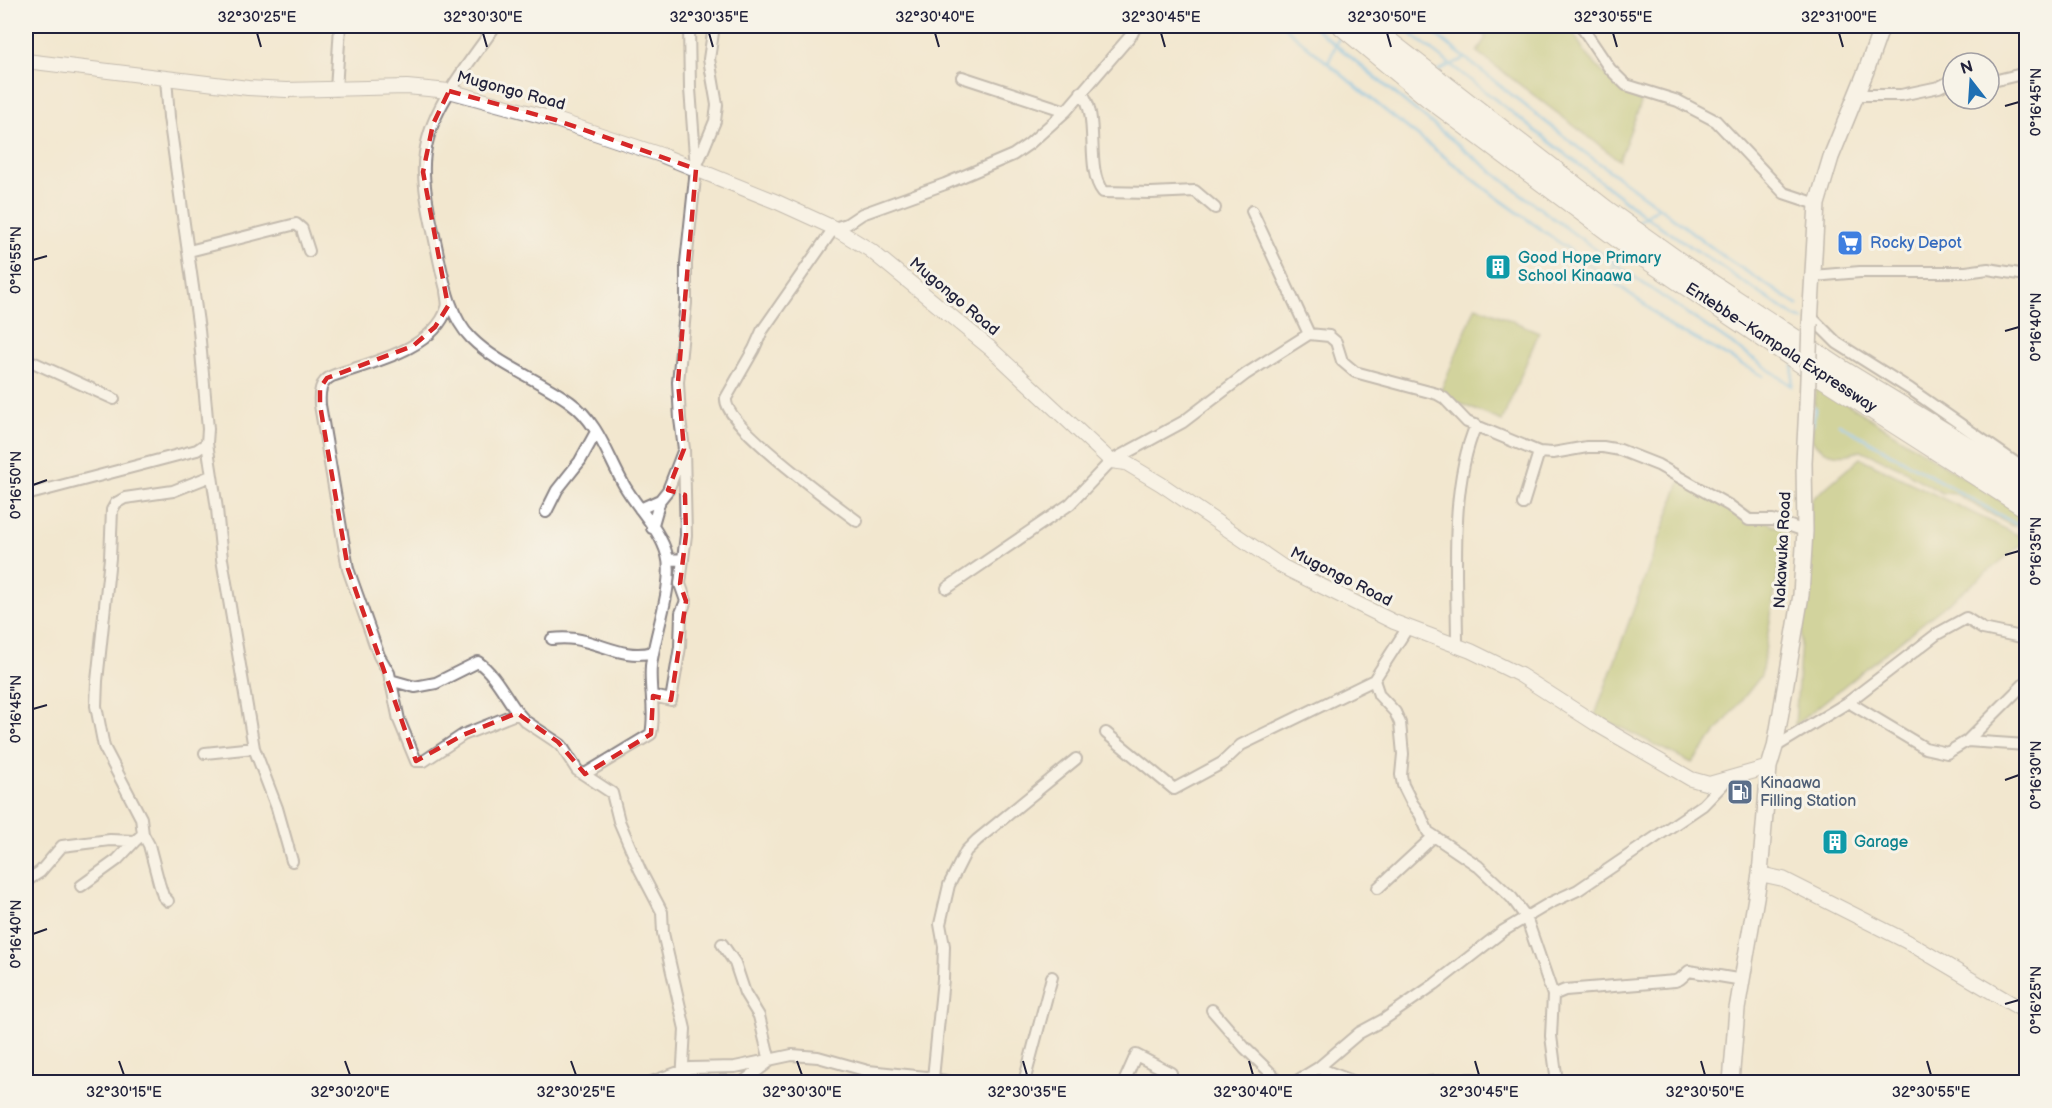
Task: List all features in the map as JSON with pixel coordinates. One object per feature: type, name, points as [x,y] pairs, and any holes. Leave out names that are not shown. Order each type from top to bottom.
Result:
[{"type":"highway","name":"Entebbe–Kampala Expressway","points":[[1343,26],[1430,98],[1640,254],[1824,378],[2026,507]]},
{"type":"highway","name":"Entebbe–Kampala Expressway","points":[[1368,26],[1605,210],[1685,267],[1798,343],[1984,457],[2026,486]]},
{"type":"main road","name":"Nakawuka Road","points":[[1731,1083],[1737,1009],[1760,874],[1769,767],[1775,747],[1801,595],[1804,462],[1817,204],[1831,157],[1882,26]]},
{"type":"street","points":[[336,90],[340,26]]},
{"type":"street","points":[[495,26],[449,91],[433,124],[426,148],[423,172],[426,200],[448,306],[442,318],[423,339],[400,352],[327,378],[320,388],[320,405],[345,557],[379,656],[386,666],[399,720],[410,750],[418,762],[424,761],[463,735],[518,713]]},
{"type":"street","points":[[653,696],[671,700],[680,647],[681,613],[686,601],[681,585],[687,536],[684,449],[678,382],[686,303],[686,263],[696,169],[690,89],[689,26]]},
{"type":"street","points":[[696,169],[715,121],[717,105],[709,59],[714,26]]},
{"type":"street","points":[[857,521],[791,472],[749,433],[727,407],[725,402],[762,332],[834,228],[847,224],[862,214],[945,184],[1013,155],[1066,111],[1136,26]]},
{"type":"street","points":[[1581,26],[1610,69],[1626,85],[1678,101],[1708,115],[1716,120],[1784,193],[1817,204]]},
{"type":"street","name":"Mugongo Road","points":[[26,61],[248,88],[336,90],[408,87],[449,91],[556,120],[696,169],[777,201],[834,228],[877,255],[990,348],[1111,461],[1126,463],[1152,479],[1283,567],[1408,627],[1457,645],[1520,675],[1598,725],[1691,779],[1709,784],[1769,767]]},
{"type":"street","points":[[2001,79],[2026,73]]},
{"type":"street","points":[[962,77],[1066,111]]},
{"type":"street","points":[[166,78],[169,117],[189,251],[208,429],[207,442],[222,559],[254,748],[277,808],[292,861]]},
{"type":"street","points":[[1856,95],[1901,95],[1941,86]]},
{"type":"street","points":[[1081,92],[1087,101],[1094,164],[1102,192],[1195,191],[1215,208]]},
{"type":"street","points":[[1252,211],[1309,334]]},
{"type":"street","points":[[189,251],[296,224],[302,229],[309,251]]},
{"type":"street","points":[[1812,276],[1860,272],[1966,272],[1988,269],[2026,275]]},
{"type":"street","points":[[446,290],[458,318],[470,337],[488,352],[570,402],[583,415],[602,440],[624,486],[661,541],[668,560],[666,590],[651,670],[654,721],[651,734],[585,774]]},
{"type":"street","points":[[1810,320],[1837,343],[1910,389],[2026,470]]},
{"type":"street","points":[[947,588],[1070,504],[1111,461],[1183,422],[1246,374],[1309,334],[1329,336],[1336,342],[1342,361],[1355,372],[1437,394],[1444,398],[1463,419],[1539,452],[1553,453],[1587,447],[1620,450],[1658,465],[1730,506],[1749,520],[1773,520],[1804,531]]},
{"type":"street","points":[[26,359],[114,399]]},
{"type":"street","points":[[1457,645],[1460,490],[1469,442],[1476,425]]},
{"type":"street","points":[[546,512],[557,490],[580,461],[596,432]]},
{"type":"street","points":[[26,495],[197,450],[207,442]]},
{"type":"street","points":[[652,528],[660,500],[668,490],[684,449]]},
{"type":"street","points":[[1523,504],[1539,452]]},
{"type":"street","points":[[81,886],[117,860],[139,837],[141,818],[104,747],[96,706],[109,569],[112,510],[116,503],[125,498],[165,493],[211,476]]},
{"type":"street","points":[[668,490],[685,495]]},
{"type":"street","points":[[640,509],[660,500]]},
{"type":"street","points":[[668,560],[683,559]]},
{"type":"street","points":[[1775,747],[1847,703],[1937,634],[1966,618],[1983,628],[2026,638]]},
{"type":"street","points":[[1106,733],[1174,789],[1222,763],[1241,745],[1374,680],[1408,627]]},
{"type":"street","points":[[552,639],[575,639],[617,652],[643,655],[653,652]]},
{"type":"street","points":[[390,680],[415,687],[436,683],[478,662],[488,669],[525,722],[558,742],[577,770],[612,793],[619,821],[640,870],[662,912],[663,933],[685,1029],[682,1083]]},
{"type":"street","points":[[1374,680],[1378,695],[1395,712],[1400,723],[1403,785],[1428,832],[1478,866],[1497,882],[1526,917],[1553,995],[1551,1036],[1557,1083]]},
{"type":"street","points":[[1847,703],[1853,704],[1925,748],[1947,753],[1966,741],[2026,682]]},
{"type":"street","points":[[1966,741],[2026,745]]},
{"type":"street","points":[[205,753],[254,748]]},
{"type":"street","points":[[933,1078],[943,979],[944,946],[940,924],[949,885],[971,845],[1076,759]]},
{"type":"street","points":[[1295,1083],[1318,1068],[1348,1041],[1435,984],[1503,931],[1550,903],[1578,891],[1703,805],[1728,779]]},
{"type":"street","points":[[1378,888],[1434,836]]},
{"type":"street","points":[[26,881],[40,872],[62,846],[139,837],[149,845],[163,896],[168,901]]},
{"type":"street","points":[[1760,874],[1783,879],[1906,941],[2026,1012]]},
{"type":"street","points":[[723,944],[735,963],[745,993],[759,1016],[770,1061]]},
{"type":"street","points":[[1553,995],[1565,990],[1675,981],[1689,971],[1743,980]]},
{"type":"street","points":[[1024,1083],[1053,977]]},
{"type":"street","points":[[1212,1010],[1280,1083]]},
{"type":"street","points":[[651,1083],[690,1068],[735,1067],[792,1055],[810,1056],[868,1071],[933,1078],[952,1083]]},
{"type":"street","points":[[1124,1083],[1136,1055],[1171,1073]]},
{"type":"street","points":[[735,1067],[742,1083],[770,1061]]},
{"type":"street","points":[[1318,1068],[1354,1083]]},
{"type":"street","points":[[864,1083],[868,1071]]},
{"type":"street","points":[[1429,1083],[1472,1079],[1490,1083]]},
{"type":"highlighted area","points":[[449,91],[556,120],[696,169],[678,382],[684,449],[668,490],[685,495],[686,535],[680,584],[686,601],[671,700],[653,696],[651,734],[585,774],[558,742],[517,713],[463,735],[416,761],[348,569],[320,405],[320,388],[327,378],[413,346],[435,327],[448,306],[423,172],[433,124]]},
{"type":"green space","points":[[1477,26],[1569,26],[1585,52],[1601,71],[1641,103],[1619,160],[1477,52],[1486,37],[1477,29]]},
{"type":"green space","points":[[1476,306],[1539,332],[1502,421],[1439,395]]},
{"type":"green space","points":[[1816,384],[2026,517],[2026,528],[2021,525],[2012,526],[1956,494],[1942,493],[1907,471],[1861,450],[1841,455],[1822,449],[1812,440]]},
{"type":"green space","points":[[1860,458],[2026,541],[1795,725],[1811,500]]},
{"type":"green space","points":[[1681,479],[1785,531],[1761,676],[1692,763],[1595,715]]},
{"type":"waterway","points":[[1283,26],[1387,112],[1491,193],[1644,304],[1676,331],[1687,334],[1763,376]]},
{"type":"waterway","points":[[1313,26],[1525,197],[1646,285],[1792,386],[1793,366]]},
{"type":"waterway","points":[[1401,26],[1645,216],[1803,320]]},
{"type":"waterway","points":[[1425,26],[1580,149],[1659,207],[1637,222]]},
{"type":"waterway","points":[[1328,63],[1340,35]]},
{"type":"waterway","points":[[1437,71],[1466,58]]},
{"type":"waterway","points":[[1659,207],[1727,259],[1798,305]]},
{"type":"waterway","points":[[1609,280],[1617,253]]},
{"type":"waterway","points":[[1813,424],[1815,407]]},
{"type":"waterway","points":[[1839,424],[2026,530]]},
{"type":"place","name":"Rocky Depot","points":[[1850,243]]},
{"type":"place","name":"Good Hope Primary School Kinaawa","points":[[1498,267]]},
{"type":"place","name":"Kinaawa Filling Station","points":[[1740,792]]},
{"type":"place","name":"Garage","points":[[1835,842]]}]
